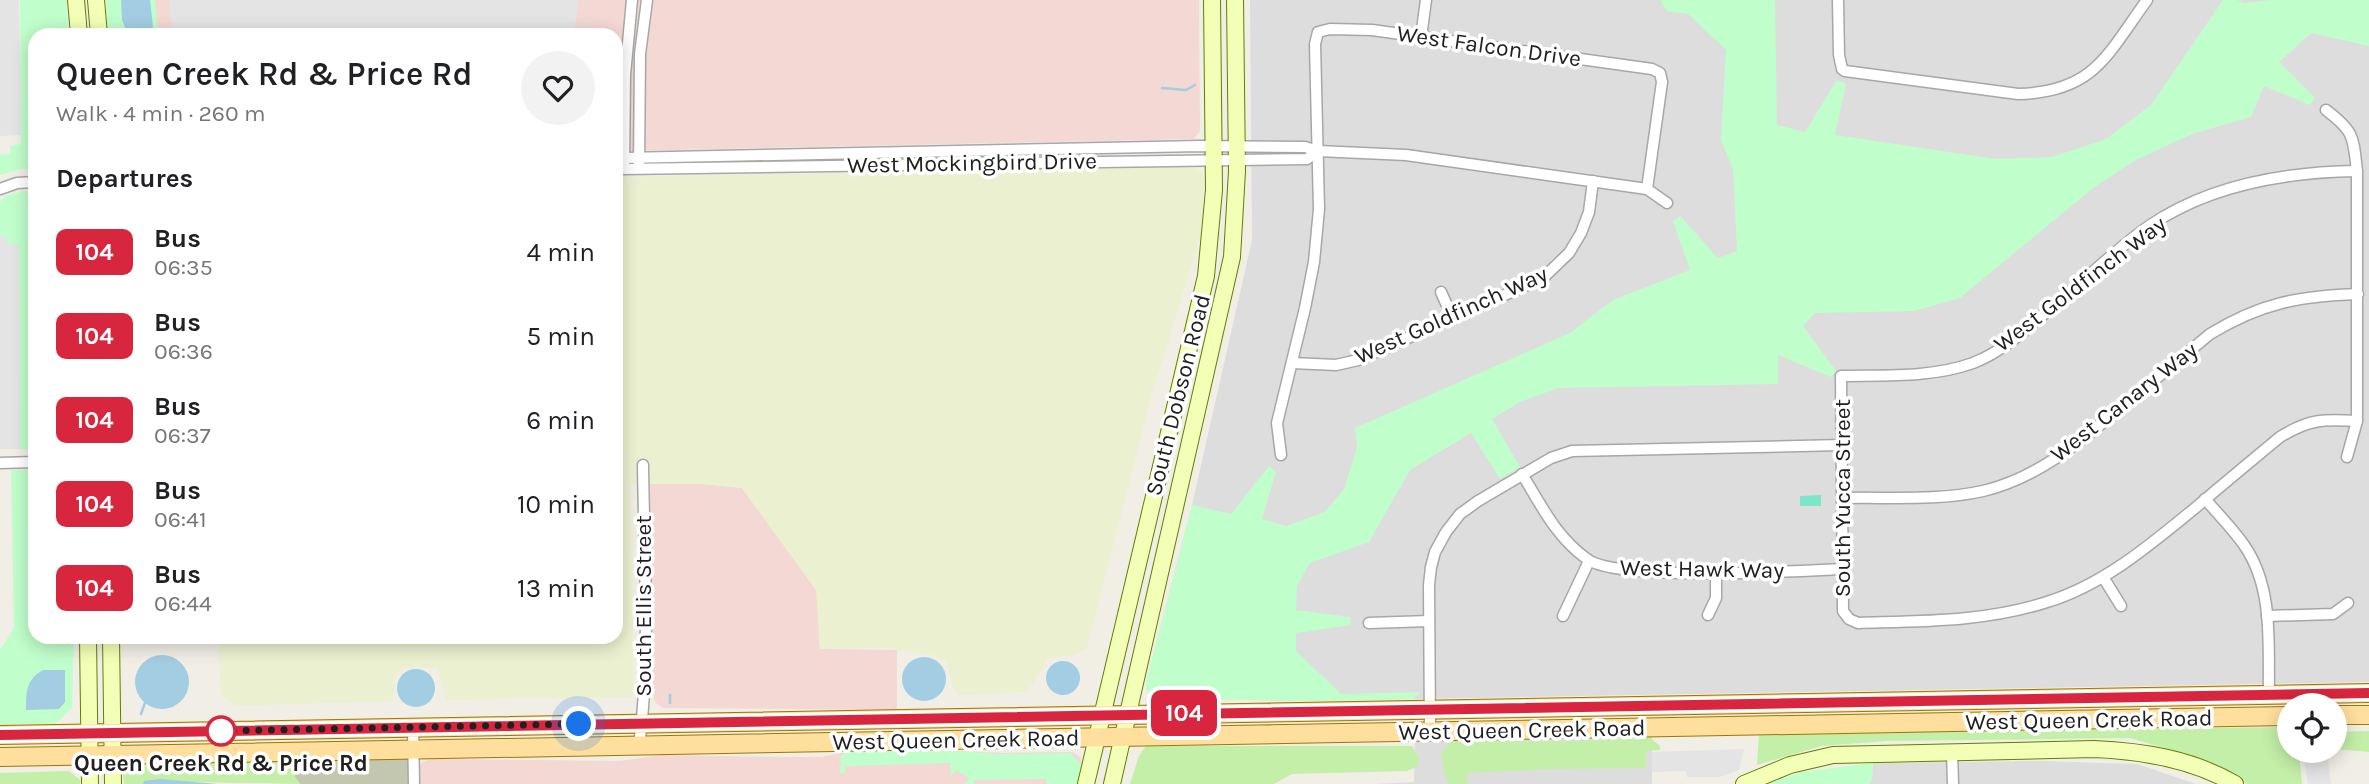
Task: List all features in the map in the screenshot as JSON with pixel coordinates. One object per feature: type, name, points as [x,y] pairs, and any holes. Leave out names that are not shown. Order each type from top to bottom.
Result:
[{"type":"main road","points":[[76,0],[78,28]]},
{"type":"main road","points":[[96,0],[98,28]]},
{"type":"main road","name":"South Dobson Road","points":[[1086,784],[1206,276],[1212,226],[1214,153],[1212,0]]},
{"type":"main road","name":"South Dobson Road","points":[[1112,784],[1228,280],[1234,237],[1235,0]]},
{"type":"main road","points":[[88,644],[90,784]]},
{"type":"main road","points":[[111,644],[113,784]]},
{"type":"main road","name":"West Queen Creek Road","points":[[0,735],[2369,693]]},
{"type":"main road","points":[[1667,727],[1677,717],[1684,715],[1732,713],[1749,704]]},
{"type":"main road","points":[[2347,715],[2369,715]]},
{"type":"main road","name":"West Queen Creek Road","points":[[0,757],[2277,716]]},
{"type":"main road","points":[[1744,784],[1790,765],[1833,755],[2094,749],[2132,751],[2181,761],[2235,784]]},
{"type":"street","name":"West Mockingbird Drive","points":[[632,0],[625,75],[624,163],[895,164],[1214,153]]},
{"type":"street","points":[[639,163],[640,54],[647,0]]},
{"type":"street","points":[[1421,37],[1426,0]]},
{"type":"street","points":[[1838,0],[1839,55],[1842,69],[2018,94],[2042,94],[2066,88],[2102,63],[2147,0]]},
{"type":"street","name":"West Falcon Drive","points":[[1318,151],[1315,44],[1318,32],[1329,29],[1372,30],[1652,69],[1660,73],[1662,82],[1647,189]]},
{"type":"street","points":[[2326,110],[2347,127],[2353,140],[2357,171],[2357,421],[2347,457]]},
{"type":"street","name":"West Mockingbird Drive","points":[[639,163],[895,152],[1236,153],[1307,159],[1318,151],[1406,155],[1647,189],[1667,203]]},
{"type":"street","points":[[1281,455],[1277,423],[1314,262],[1319,209],[1318,151]]},
{"type":"street","points":[[895,152],[895,164]]},
{"type":"street","name":"West Goldfinch Way","points":[[1841,376],[1929,374],[1974,362],[2011,341],[2149,226],[2197,200],[2273,177],[2357,171]]},
{"type":"street","name":"West Goldfinch Way","points":[[1292,363],[1336,365],[1358,360],[1532,284],[1558,265],[1581,233],[1589,212],[1593,181]]},
{"type":"street","points":[[0,189],[17,183],[28,183]]},
{"type":"street","points":[[2356,232],[2369,227]]},
{"type":"street","points":[[2356,232],[2369,236]]},
{"type":"street","points":[[1441,292],[1453,319]]},
{"type":"street","name":"West Canary Way","points":[[1844,498],[1947,496],[1982,491],[2010,482],[2032,473],[2076,445],[2210,334],[2230,322],[2284,301],[2315,295],[2358,294]]},
{"type":"street","name":"South Yucca Street","points":[[1841,376],[1843,611],[1849,619],[1858,623],[1956,621],[1997,615],[2049,602],[2103,577]]},
{"type":"street","points":[[2121,606],[2103,577],[2149,546],[2280,437],[2296,427],[2322,419],[2357,421]]},
{"type":"street","points":[[1430,731],[1431,567],[1446,532],[1460,514],[1522,474],[1551,458],[1572,451],[1842,444]]},
{"type":"street","points":[[0,463],[28,462]]},
{"type":"street","name":"South Ellis Street","points":[[639,747],[645,622],[643,465]]},
{"type":"street","name":"West Hawk Way","points":[[1522,474],[1564,540],[1589,561],[1619,570],[1716,572],[1843,569]]},
{"type":"street","points":[[2205,499],[2244,545],[2262,581],[2267,616],[2269,694]]},
{"type":"street","points":[[1563,616],[1589,561]]},
{"type":"street","points":[[1708,615],[1716,598],[1716,572]]},
{"type":"street","points":[[2267,616],[2333,614],[2348,603]]},
{"type":"street","points":[[1369,623],[1429,621]]},
{"type":"street","points":[[413,727],[414,784]]},
{"type":"street","points":[[1952,752],[1953,784]]},
{"type":"shaded area","points":[[0,0],[19,0],[21,135],[0,136]]},
{"type":"shaded area","points":[[106,0],[1199,0],[1200,131],[1194,139],[623,151],[623,28],[108,28]]},
{"type":"shaded area","points":[[169,0],[579,0],[575,28],[171,28]]},
{"type":"shaded area","points":[[1250,0],[2369,0],[2369,682],[1300,701],[1152,698],[1146,689],[1147,679],[1192,505],[1252,240]]},
{"type":"shaded area","points":[[1184,167],[1196,168],[1204,174],[1203,228],[1150,401],[1087,648],[1072,656],[1049,658],[1024,692],[958,695],[946,661],[931,655],[885,648],[820,649],[816,590],[742,488],[703,484],[631,484],[633,697],[447,700],[437,668],[404,667],[397,673],[392,701],[234,706],[221,694],[218,644],[623,644],[623,177]]},
{"type":"shaded area","points":[[0,236],[7,236],[7,244],[19,244],[20,449],[0,449]]},
{"type":"shaded area","points":[[650,484],[703,484],[742,488],[817,591],[820,649],[897,650],[897,710],[663,708],[655,702],[652,691]]},
{"type":"shaded area","points":[[1652,732],[1652,784],[1375,784],[1414,782],[1415,739]]},
{"type":"shaded area","points":[[1744,749],[1739,770],[1719,777],[1687,777],[1686,771],[1652,772],[1652,752]]},
{"type":"shaded area","points":[[413,750],[414,784],[300,784],[295,777],[295,752]]},
{"type":"shaded area","points":[[850,751],[1072,752],[1080,757],[1083,766],[1079,784],[420,784],[420,766],[422,762],[432,759],[620,761],[661,755],[821,757]]},
{"type":"shaded area","points":[[2043,761],[2137,764],[2196,784],[1869,784],[1873,763]]},
{"type":"shaded area","points":[[2305,763],[2328,763],[2331,784],[2308,784]]},
{"type":"green space","points":[[20,0],[66,0],[68,28],[28,28],[28,169],[0,175],[0,154],[10,154],[10,146],[21,144]]},
{"type":"green space","points":[[106,0],[155,0],[157,28],[108,28]]},
{"type":"green space","points":[[1660,0],[1775,0],[1777,125],[1805,132],[1837,80],[1846,84],[1835,135],[1996,159],[2052,157],[2106,139],[2151,105],[2223,0],[2244,3],[2272,0],[2369,0],[2369,46],[2311,33],[2279,62],[2315,98],[2310,105],[2264,86],[2251,117],[2192,134],[2134,161],[2093,188],[1960,298],[1914,311],[1815,313],[1803,326],[1836,371],[1831,377],[1778,355],[1778,384],[1558,388],[1520,402],[1492,419],[1520,467],[1500,479],[1471,433],[1410,470],[1369,542],[1310,563],[1297,586],[1296,610],[1350,617],[1351,625],[1296,633],[1296,651],[1341,694],[1421,692],[1413,699],[1300,701],[1152,698],[1146,689],[1147,679],[1192,505],[1231,514],[1269,466],[1276,471],[1262,519],[1286,526],[1325,512],[1344,489],[1357,447],[1355,428],[1570,333],[1613,300],[1690,270],[1673,221],[1680,216],[1718,258],[1737,251],[1733,169],[1721,140],[1726,50],[1688,14],[1667,11]]},
{"type":"green space","points":[[28,191],[28,450],[20,449],[19,245],[7,245],[0,236],[0,201],[5,196]]},
{"type":"green space","points":[[28,469],[28,644],[74,644],[72,708],[55,724],[0,725],[0,650],[14,628],[11,470]]},
{"type":"green space","points":[[1821,495],[1821,506],[1800,506],[1800,496]]},
{"type":"green space","points":[[2277,727],[2277,763],[2300,763],[2302,784],[2247,784],[2202,759],[2130,738],[1887,741],[1821,746],[1757,765],[1759,734]]},
{"type":"green space","points":[[2369,731],[2369,752],[2347,750],[2347,732]]},
{"type":"green space","points":[[1649,737],[1660,746],[1660,750],[1646,751],[1646,768],[1467,773],[1467,784],[1448,784],[1441,752],[1452,741],[1585,741]]},
{"type":"green space","points":[[1146,746],[1412,746],[1419,758],[1418,766],[1407,771],[1292,774],[1274,784],[1130,784],[1139,756]]},
{"type":"green space","points":[[932,750],[1004,754],[1071,753],[1083,766],[1080,784],[1047,784],[1046,779],[974,780],[974,784],[965,784],[969,778],[956,770],[951,777],[950,763],[845,766],[845,773],[840,773],[841,755],[850,751]]},
{"type":"green space","points":[[295,761],[295,777],[300,784],[144,781],[143,784],[124,784],[123,774],[136,764]]},
{"type":"green space","points":[[1873,763],[1869,784],[1768,784],[1801,772]]},
{"type":"green space","points":[[69,771],[80,780],[80,784],[0,784],[0,773]]},
{"type":"water","points":[[121,0],[150,0],[153,28],[125,28]]},
{"type":"water","points":[[162,655],[181,663],[189,682],[181,701],[162,709],[143,701],[135,682],[143,663]]},
{"type":"water","points":[[924,657],[939,664],[946,679],[939,694],[924,701],[909,694],[902,679],[909,664]]},
{"type":"water","points":[[1063,661],[1075,666],[1080,678],[1075,690],[1063,695],[1051,690],[1046,678],[1051,666]]},
{"type":"water","points":[[416,669],[429,675],[435,688],[429,701],[416,707],[403,701],[397,688],[403,675]]},
{"type":"water","points":[[43,670],[65,670],[65,702],[59,709],[26,710],[28,687],[33,678]]},
{"type":"water","points":[[160,779],[218,784],[143,784],[144,781]]},
{"type":"waterway","points":[[1162,88],[1186,90],[1195,85]]},
{"type":"waterway","points":[[670,695],[670,703]]},
{"type":"waterway","points":[[141,714],[146,700]]},
{"type":"bus line","name":"104","points":[[0,735],[2369,693]]},
{"type":"place","name":"Queen Creek Rd & Price Rd","points":[[221,731]]},
{"type":"route","points":[[221,731],[579,724]]}]
